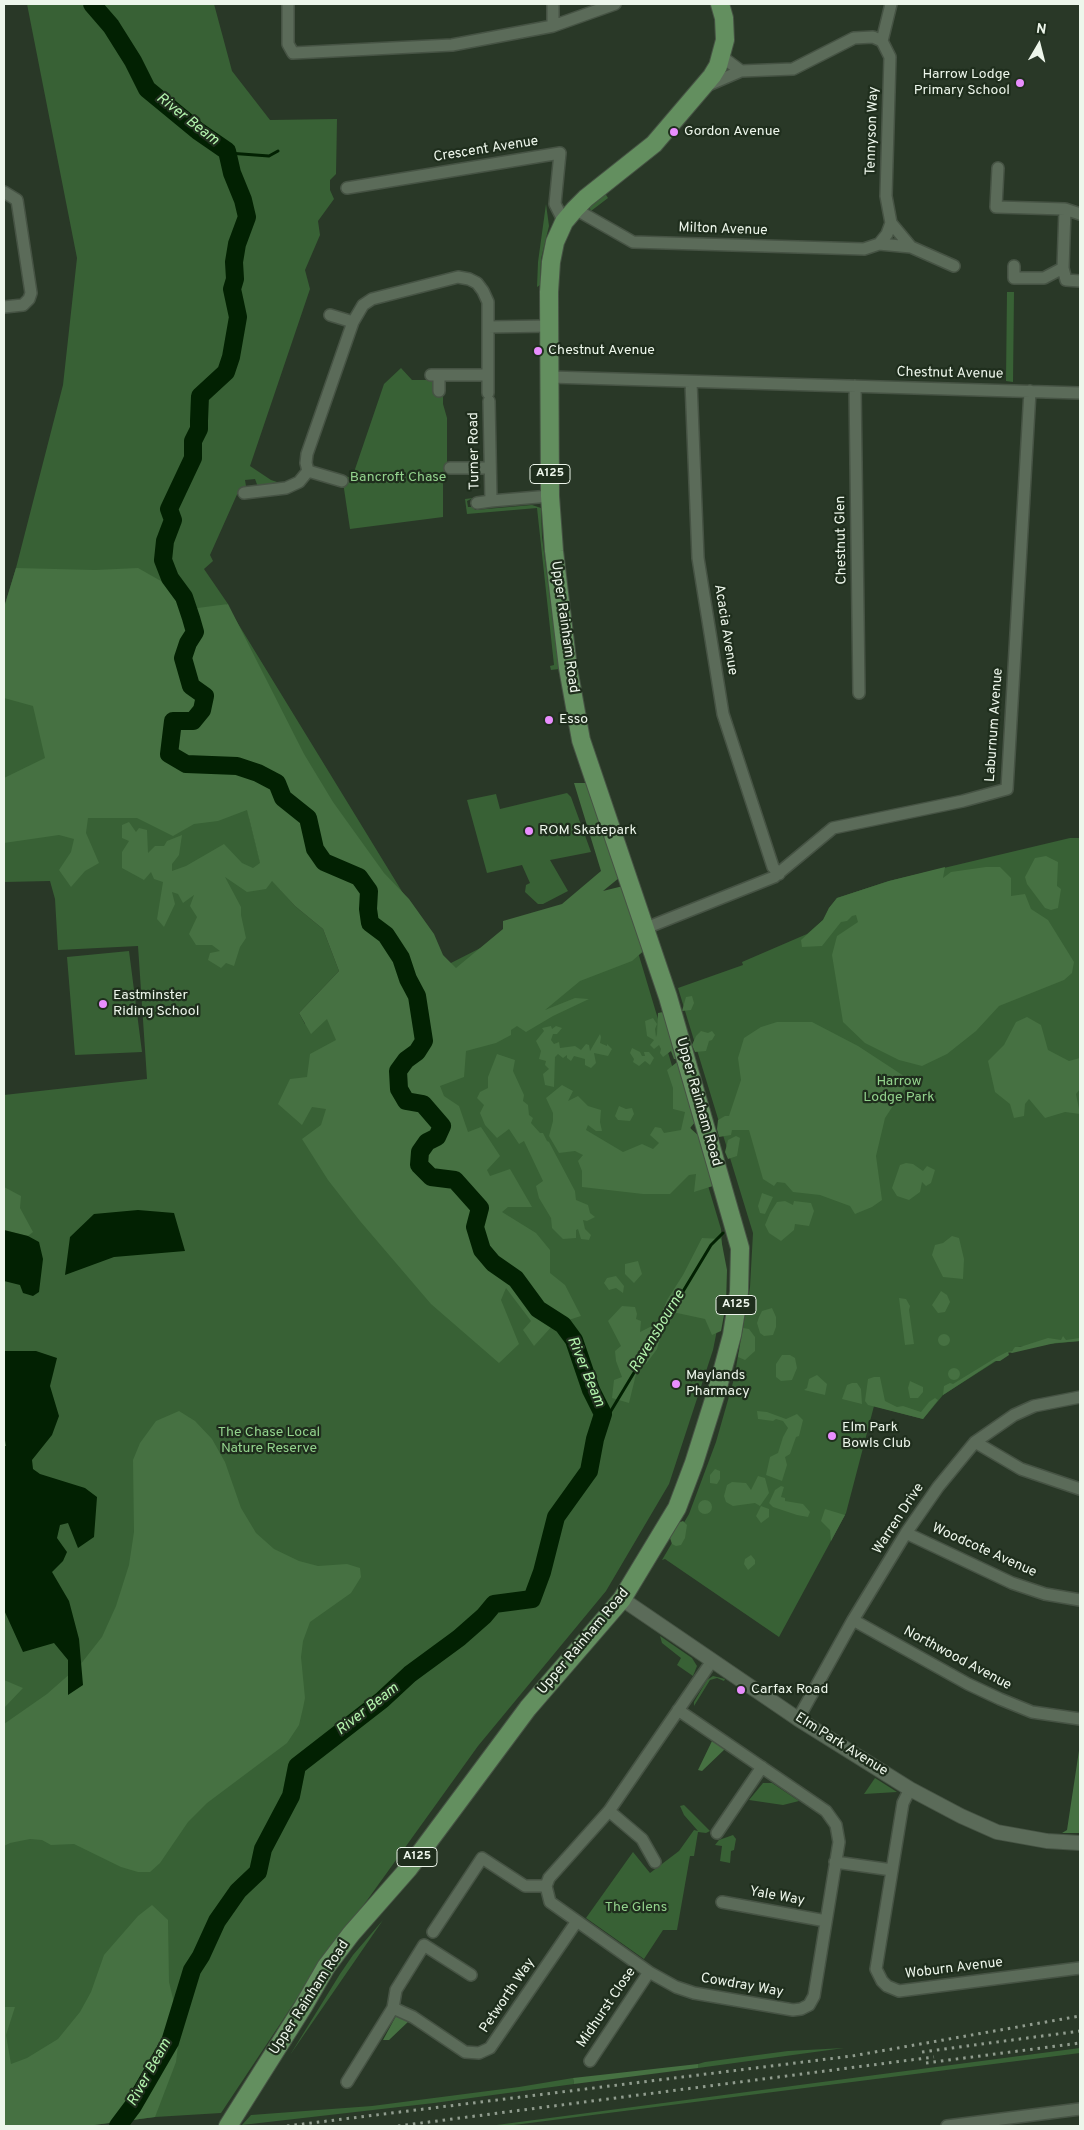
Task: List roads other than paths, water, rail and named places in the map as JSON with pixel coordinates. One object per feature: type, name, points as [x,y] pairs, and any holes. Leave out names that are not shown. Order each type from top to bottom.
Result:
[{"type":"main road","name":"Upper Rainham Road","points":[[228,2126],[326,1967],[351,1934],[409,1868],[528,1708],[622,1599],[677,1508],[692,1471],[732,1336],[738,1292],[740,1248],[668,997],[581,740],[566,659],[550,496],[549,326],[551,262],[555,242],[570,215],[597,189],[654,144],[704,87],[718,66],[721,56],[725,29],[720,4]]},
{"type":"street","points":[[288,4],[288,44],[293,53],[452,45],[553,26],[615,4]]},
{"type":"street","points":[[553,4],[553,26]]},
{"type":"street","points":[[704,87],[741,71],[793,69],[854,38],[873,37],[882,41],[891,4]]},
{"type":"street","name":"Tennyson Way","points":[[882,41],[890,57],[886,196],[890,223]]},
{"type":"street","points":[[721,56],[741,71]]},
{"type":"street","name":"Crescent Avenue","points":[[347,188],[560,153],[556,204],[570,215]]},
{"type":"street","points":[[998,168],[996,207],[1065,209],[1080,214]]},
{"type":"street","points":[[4,192],[17,200],[31,293],[29,299],[22,305],[4,307]]},
{"type":"street","points":[[1065,209],[1063,268],[1066,280],[1080,281]]},
{"type":"street","name":"Milton Avenue","points":[[570,215],[633,242],[864,249],[879,244],[912,247],[954,266]]},
{"type":"street","points":[[879,244],[887,234],[890,223]]},
{"type":"street","name":"Milton Avenue","points":[[890,223],[912,247]]},
{"type":"street","points":[[1014,266],[1014,278],[1044,278],[1063,268]]},
{"type":"street","points":[[308,471],[306,463],[307,454],[353,322],[363,305],[372,299],[458,277],[469,279],[477,283],[488,302],[488,375],[435,375],[440,391]]},
{"type":"street","points":[[330,315],[353,322]]},
{"type":"street","points":[[488,327],[549,326]]},
{"type":"street","name":"Turner Road","points":[[488,375],[491,501]]},
{"type":"street","name":"Chestnut Avenue","points":[[550,377],[1080,393]]},
{"type":"street","name":"Acacia Avenue","points":[[692,382],[698,558],[723,714],[773,867],[779,874]]},
{"type":"street","name":"Chestnut Glen","points":[[855,386],[859,693]]},
{"type":"street","name":"Laburnum Avenue","points":[[646,928],[719,900],[779,874],[833,828],[980,797],[1007,789],[1030,391]]},
{"type":"street","points":[[450,468],[490,468]]},
{"type":"street","points":[[308,471],[342,481]]},
{"type":"street","points":[[244,493],[286,488],[299,482],[308,471]]},
{"type":"street","name":"Turner Road","points":[[478,503],[550,496]]},
{"type":"street","name":"Warren Drive","points":[[798,1719],[853,1620],[906,1533],[938,1487],[975,1442],[1014,1415],[1034,1406],[1080,1397]]},
{"type":"street","points":[[975,1442],[1021,1469],[1080,1489]]},
{"type":"street","name":"Woodcote Avenue","points":[[906,1533],[1012,1583],[1045,1594],[1080,1600]]},
{"type":"street","name":"Elm Park Avenue","points":[[622,1599],[798,1719],[910,1789],[961,1816],[997,1832],[1047,1841],[1080,1843]]},
{"type":"street","name":"Northwood Avenue","points":[[853,1620],[968,1684],[1000,1699],[1032,1712],[1080,1719]]},
{"type":"street","points":[[433,1932],[482,1858],[526,1886],[546,1886],[549,1878],[558,1866],[609,1811],[712,1661]]},
{"type":"street","name":"Cowdray Way","points":[[546,1886],[550,1902],[649,1972],[676,1987],[694,1993],[793,2010],[801,2010],[809,2005],[814,1996],[839,1836],[834,1820],[826,1811],[678,1710]]},
{"type":"street","points":[[717,1833],[762,1767]]},
{"type":"street","name":"Woburn Avenue","points":[[910,1789],[903,1803],[876,1970],[882,1981],[898,1991],[1080,1968]]},
{"type":"street","points":[[609,1811],[642,1839],[655,1862]]},
{"type":"street","points":[[835,1862],[892,1870]]},
{"type":"street","name":"Yale Way","points":[[722,1902],[826,1921]]},
{"type":"street","name":"Petworth Way","points":[[393,2008],[413,2017],[465,2052],[479,2054],[490,2048],[577,1921]]},
{"type":"street","points":[[347,2082],[393,2008],[396,1990],[424,1945],[471,1975]]},
{"type":"street","name":"Midhurst Close","points":[[590,2061],[649,1972]]},
{"type":"street","points":[[947,2126],[1080,2109]]},
{"type":"waterway","name":"River Beam","points":[[92,4],[111,26],[133,61],[147,89],[198,131],[227,151],[232,173],[243,200],[247,217],[237,244],[234,262],[235,279],[232,289],[238,317],[231,357],[226,372],[200,396],[199,429],[193,441],[193,458],[169,509],[173,520],[165,541],[163,560],[170,578],[184,597],[195,632],[188,643],[183,658],[191,686],[205,696],[202,710],[193,721],[173,721],[169,754],[186,764],[237,766],[258,773],[277,783],[283,798],[308,818],[315,849],[324,862],[359,877],[369,891],[368,909],[370,923],[386,935],[401,958],[408,979],[417,996],[424,1041],[417,1052],[406,1060],[398,1071],[399,1089],[406,1101],[423,1104],[442,1126],[437,1137],[427,1142],[420,1152],[419,1165],[431,1177],[455,1180],[480,1208],[475,1227],[482,1250],[493,1263],[516,1279],[538,1309],[563,1325],[574,1340],[591,1390],[603,1414],[595,1439],[589,1471],[556,1517],[542,1572],[532,1599],[494,1604],[484,1616],[459,1638],[410,1674],[382,1700],[297,1766],[291,1796],[263,1849],[258,1872],[238,1891],[217,1921],[201,1956],[192,1970],[170,2042],[133,2106],[118,2126]]},
{"type":"waterway","points":[[228,153],[269,156],[278,151]]},
{"type":"waterway","name":"Ravensbourne","points":[[597,1434],[711,1245],[723,1233]]},
{"type":"railway","points":[[287,2126],[852,2056],[1080,2016]]},
{"type":"railway","points":[[922,2052],[1080,2031]]},
{"type":"railway","points":[[926,2063],[1080,2043]]},
{"type":"railway","points":[[398,2126],[934,2057]]},
{"type":"place","name":"Harrow Lodge Primary School","points":[[1020,83]]},
{"type":"place","name":"Gordon Avenue","points":[[674,132]]},
{"type":"place","name":"Chestnut Avenue","points":[[538,351]]},
{"type":"place","name":"Esso","points":[[549,720]]},
{"type":"place","name":"ROM Skatepark","points":[[529,831]]},
{"type":"place","name":"Eastminster Riding School","points":[[103,1004]]},
{"type":"place","name":"Maylands Pharmacy","points":[[676,1384]]},
{"type":"place","name":"Elm Park Bowls Club","points":[[832,1436]]},
{"type":"place","name":"Carfax Road","points":[[741,1690]]},
{"type":"park label","name":"Bancroft Chase","points":[[398,478]]},
{"type":"park label","name":"Harrow Lodge Park","points":[[899,1090]]},
{"type":"park label","name":"The Chase Local Nature Reserve","points":[[269,1442]]},
{"type":"park label","name":"The Glens","points":[[636,1908]]}]
